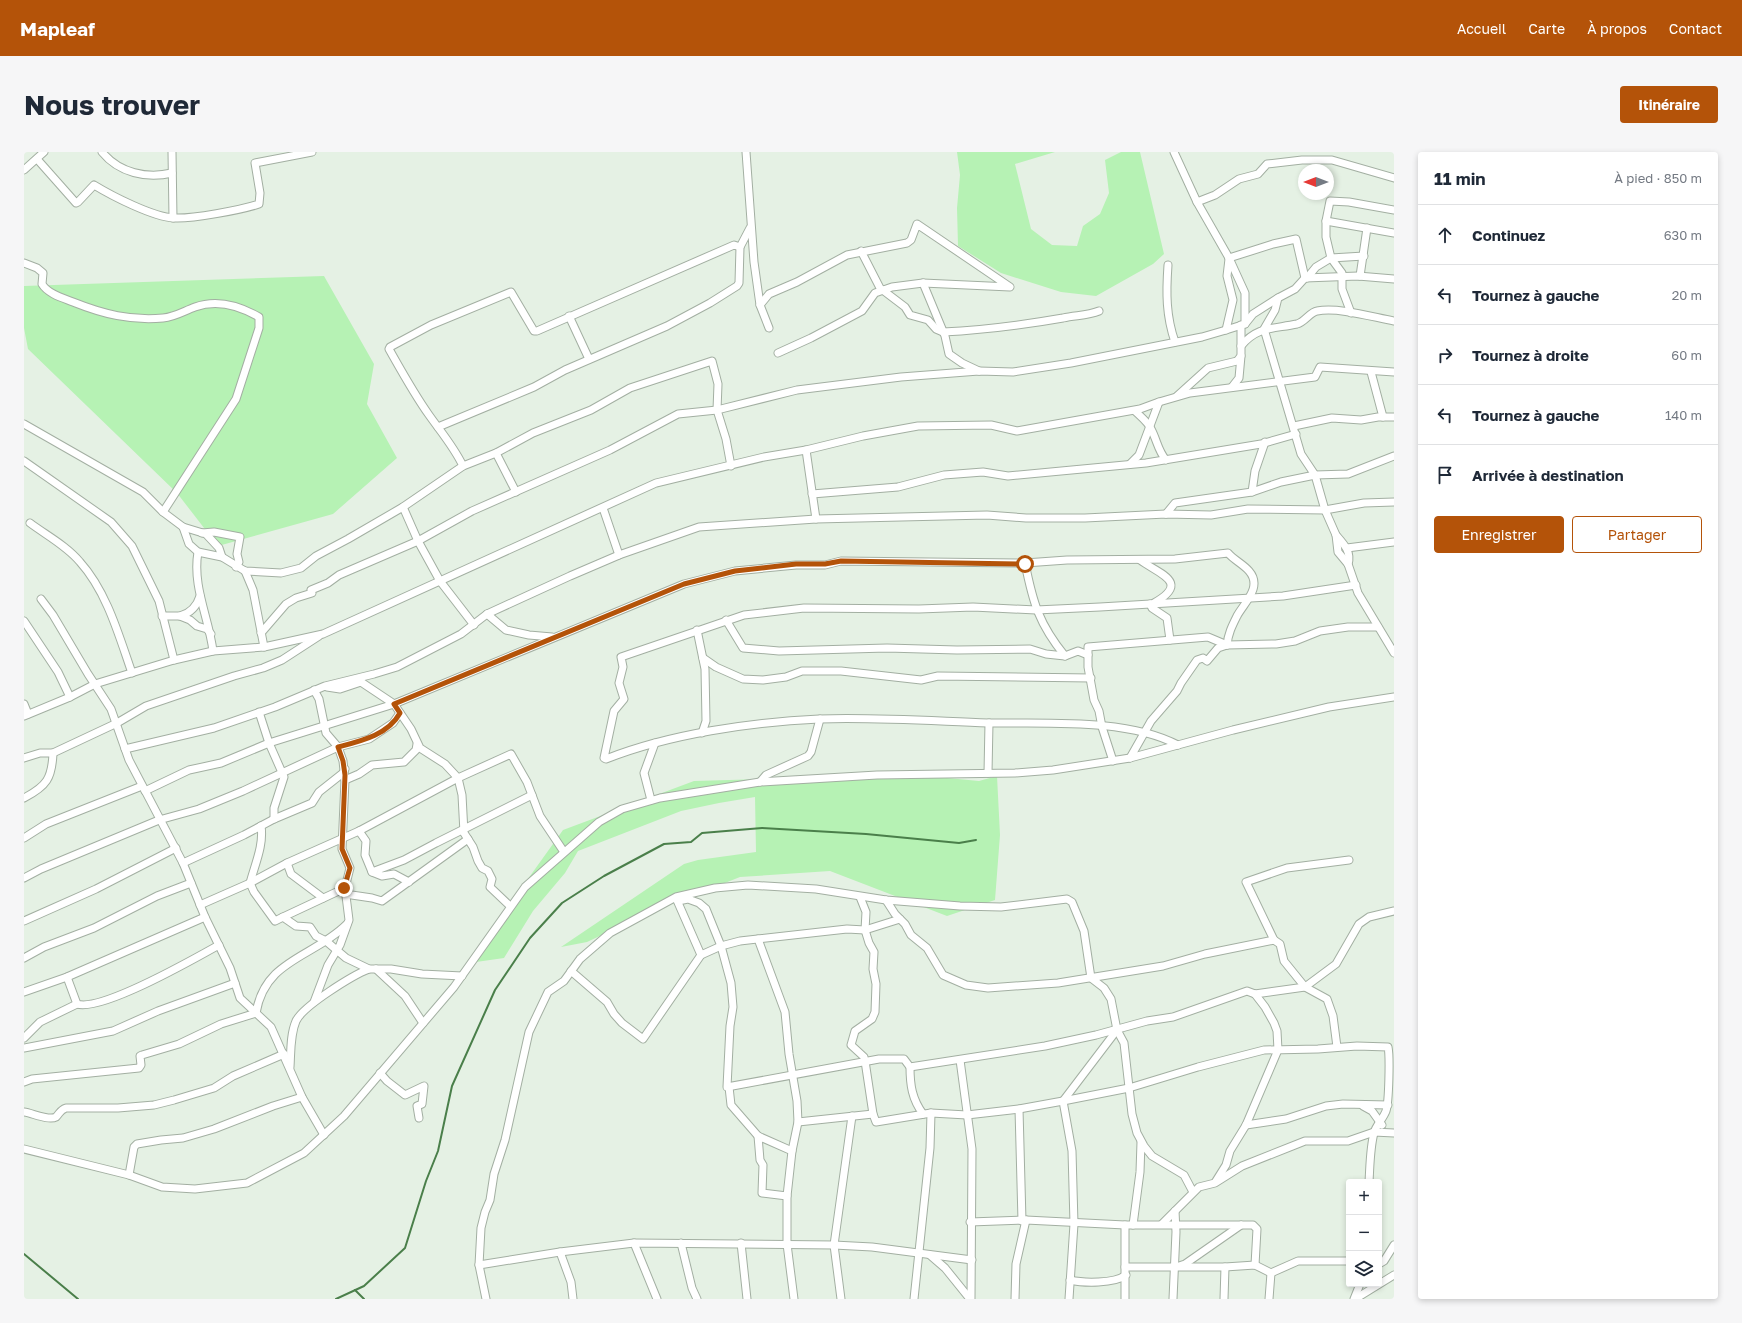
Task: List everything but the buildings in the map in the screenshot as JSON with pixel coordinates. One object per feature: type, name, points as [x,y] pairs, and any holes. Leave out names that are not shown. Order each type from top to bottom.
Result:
[{"type":"street","points":[[24,170],[44,152]]},
{"type":"street","points":[[102,152],[110,162],[138,174],[158,176],[172,173]]},
{"type":"street","points":[[172,152],[173,218]]},
{"type":"street","points":[[37,159],[76,203],[94,185],[129,202],[173,218],[208,214],[259,204],[260,193],[255,163],[297,153],[312,152]]},
{"type":"street","points":[[746,152],[750,228],[760,305],[770,328]]},
{"type":"street","points":[[1174,152],[1198,202],[1229,258],[1244,293],[1239,378],[1232,387]]},
{"type":"street","points":[[1198,202],[1215,195],[1239,179],[1258,174],[1267,164],[1302,160],[1332,160],[1394,178]]},
{"type":"street","points":[[1351,313],[1342,289],[1340,269],[1331,258],[1326,237],[1326,221],[1331,201],[1394,210]]},
{"type":"street","points":[[1326,221],[1394,233]]},
{"type":"street","points":[[760,305],[769,294],[797,282],[847,255],[908,243],[911,240],[916,224],[1010,287],[922,283],[903,284],[875,293],[862,311],[811,338],[778,353]]},
{"type":"street","points":[[438,427],[534,387],[565,370],[667,326],[737,286],[739,283],[740,247],[750,228]]},
{"type":"street","points":[[1360,276],[1367,228]]},
{"type":"street","points":[[1229,258],[1273,244],[1296,239],[1306,278]]},
{"type":"street","points":[[464,466],[402,374],[389,349],[390,347],[424,328],[511,292],[536,332],[568,316],[734,245],[740,247]]},
{"type":"street","points":[[861,252],[878,284],[884,290],[905,307],[910,315],[928,320],[936,329],[943,332],[1026,325],[1065,317],[1091,314],[1099,311]]},
{"type":"street","points":[[261,633],[286,604],[296,598],[312,594],[311,590],[328,583],[339,575],[418,541],[472,511],[610,450],[678,414],[717,410],[797,390],[901,377],[979,371],[1013,372],[1071,363],[1175,342],[1226,330],[1243,324],[1253,314],[1295,289],[1316,267],[1331,258],[1364,256]]},
{"type":"street","points":[[1226,330],[1233,300],[1227,276],[1229,258]]},
{"type":"street","points":[[24,263],[43,272],[42,284],[48,290],[83,306],[109,315],[129,319],[164,318],[176,316],[203,305],[218,303],[243,309],[259,317],[259,328],[236,399],[163,512]]},
{"type":"street","points":[[1168,265],[1168,319],[1175,342]]},
{"type":"street","points":[[1306,278],[1360,276],[1394,279]]},
{"type":"street","points":[[922,283],[943,332],[949,354],[962,363],[979,371]]},
{"type":"street","points":[[1278,298],[1275,310],[1264,329],[1279,383],[1305,462],[1315,475],[1325,510],[1336,535],[1347,548],[1350,559],[1348,564]]},
{"type":"street","points":[[1241,346],[1248,337],[1264,329],[1299,324],[1316,311],[1332,310],[1394,321]]},
{"type":"street","points":[[568,316],[589,359]]},
{"type":"street","points":[[1176,397],[1208,368],[1237,361],[1241,356]]},
{"type":"street","points":[[183,527],[190,544],[198,552],[222,557],[236,567],[245,571],[281,573],[301,568],[316,556],[403,507],[464,466],[496,453],[533,433],[591,410],[630,388],[712,361],[718,384],[717,410],[726,439],[730,466]]},
{"type":"street","points":[[24,758],[40,753],[53,753],[117,723],[146,706],[234,676],[263,668],[282,660],[323,634],[656,483],[764,457],[806,450],[863,436],[918,426],[991,425],[1017,431],[1134,410],[1176,397],[1232,387],[1279,383],[1315,377],[1320,367],[1371,372],[1394,372]]},
{"type":"street","points":[[1371,372],[1383,417]]},
{"type":"street","points":[[1130,464],[1139,455],[1158,402]]},
{"type":"street","points":[[1374,418],[1380,404]]},
{"type":"street","points":[[1134,410],[1150,427],[1158,444],[1160,453],[1166,460]]},
{"type":"street","points":[[812,494],[898,487],[944,475],[983,472],[1008,476],[1166,460],[1265,442],[1332,418],[1361,420],[1394,417]]},
{"type":"street","points":[[24,424],[143,492],[163,512],[183,527],[206,534],[219,548],[222,557]]},
{"type":"street","points":[[1252,492],[1255,471],[1265,442]]},
{"type":"street","points":[[806,450],[816,519]]},
{"type":"street","points":[[496,453],[516,492]]},
{"type":"street","points":[[1166,514],[1175,503],[1252,492],[1281,482],[1315,475],[1348,474],[1394,456]]},
{"type":"street","points":[[24,461],[111,522],[132,546],[158,601],[174,660]]},
{"type":"street","points":[[125,749],[214,728],[325,686],[397,667],[474,625],[488,614],[618,555],[698,527],[816,519],[987,515],[1026,518],[1085,518],[1166,514],[1211,515],[1248,509],[1325,510],[1364,503],[1394,502]]},
{"type":"street","points":[[403,507],[418,541],[440,581],[474,625]]},
{"type":"street","points":[[603,508],[618,555]]},
{"type":"street","points":[[30,523],[71,553],[80,562],[94,582],[107,607],[132,673]]},
{"type":"street","points":[[200,533],[214,532],[240,537],[237,554],[239,562],[236,567]]},
{"type":"street","points":[[1336,535],[1338,552],[1348,564],[1358,593],[1394,653]]},
{"type":"street","points":[[1347,548],[1394,542]]},
{"type":"street","points":[[198,552],[196,565],[200,596],[211,634],[213,651]]},
{"type":"street","points":[[24,838],[46,824],[143,789],[189,770],[221,763],[269,743],[394,704],[518,653],[552,637],[616,614],[684,584],[735,571],[796,564],[825,564],[841,561],[1025,564],[1067,560],[1175,559],[1228,553],[1234,561],[1250,572],[1253,581],[1251,597],[1241,608],[1229,633],[1227,645]]},
{"type":"street","points":[[1140,560],[1148,566],[1161,572],[1171,581],[1172,585],[1167,596],[1151,604]]},
{"type":"street","points":[[1025,564],[1036,610],[1065,656]]},
{"type":"street","points":[[245,571],[253,590],[264,647]]},
{"type":"street","points":[[1178,746],[1144,733],[1102,727],[1038,722],[989,723],[820,719],[702,733],[655,743],[606,759],[604,758],[614,711],[624,699],[619,683],[623,667],[620,658],[639,650],[744,615],[804,608],[919,609],[973,607],[1036,610],[1283,596],[1356,585]]},
{"type":"street","points":[[162,616],[185,615],[194,608],[200,596]]},
{"type":"street","points":[[41,599],[53,615],[109,704],[125,749],[143,789],[183,863],[205,917],[219,945],[240,998],[270,1027],[284,1054],[302,1097],[324,1135]]},
{"type":"street","points":[[1151,604],[1152,608],[1167,618],[1170,640]]},
{"type":"street","points":[[488,614],[506,630],[529,635],[552,637]]},
{"type":"street","points":[[180,616],[190,620],[197,626],[207,629],[211,634]]},
{"type":"street","points":[[726,620],[741,646],[752,650],[779,651],[872,648],[1030,649],[1046,654],[1065,656],[1078,651],[1088,655]]},
{"type":"street","points":[[24,621],[58,672],[70,697]]},
{"type":"street","points":[[1130,758],[1150,721],[1177,691],[1197,660],[1203,658],[1207,661],[1218,648],[1227,645],[1276,644],[1295,641],[1320,631],[1348,627],[1378,627]]},
{"type":"street","points":[[697,630],[705,668],[706,721],[702,733]]},
{"type":"street","points":[[24,704],[26,715],[70,697],[95,684],[174,660],[213,651],[264,647],[323,634]]},
{"type":"street","points":[[1113,761],[1102,727],[1099,711],[1094,700],[1087,649],[1090,646],[1208,637],[1227,645]]},
{"type":"street","points":[[703,658],[716,667],[743,679],[763,680],[786,677],[802,671],[841,670],[921,680],[938,676],[1091,678]]},
{"type":"street","points":[[325,686],[340,689],[361,682],[394,704],[411,729],[420,748],[445,764],[458,778],[464,810],[463,829],[474,847],[478,862],[482,868],[488,871],[492,879],[490,886],[510,906]]},
{"type":"street","points":[[314,690],[320,703],[326,733],[338,747],[345,768],[342,823],[344,837],[343,855],[350,868],[345,891],[349,915],[347,924],[340,945],[328,965],[314,1002]]},
{"type":"street","points":[[24,1149],[129,1175],[157,1185],[174,1188],[195,1189],[246,1183],[304,1153],[344,1116],[423,1023],[462,976],[510,906],[525,887],[599,822],[622,809],[651,800],[760,782],[877,775],[1053,770],[1130,758],[1233,730],[1329,707],[1394,697]]},
{"type":"street","points":[[259,712],[269,743],[284,777],[274,808],[274,819]]},
{"type":"street","points":[[24,878],[41,869],[159,820],[199,808],[283,774],[338,747],[369,739],[394,723],[400,713]]},
{"type":"street","points":[[760,782],[766,775],[808,756],[811,752],[820,719]]},
{"type":"street","points":[[988,773],[989,723]]},
{"type":"street","points":[[651,800],[644,773],[655,743]]},
{"type":"street","points":[[345,780],[359,774],[372,765],[404,762],[416,750],[417,744]]},
{"type":"street","points":[[24,798],[42,787],[47,780],[52,771],[53,753]]},
{"type":"street","points":[[200,905],[250,883],[287,863],[359,830],[458,778],[511,754],[527,782],[540,816],[564,852]]},
{"type":"street","points":[[183,863],[274,819],[312,803],[319,792],[342,773],[345,768]]},
{"type":"street","points":[[372,872],[404,860],[532,795]]},
{"type":"street","points":[[261,826],[262,833],[259,855],[250,883],[254,892],[275,921],[323,898],[345,891],[372,898],[380,902],[468,839]]},
{"type":"street","points":[[359,830],[366,842],[365,855],[372,872],[382,876],[394,874],[409,882]]},
{"type":"street","points":[[24,921],[96,889],[176,848]]},
{"type":"street","points":[[1337,1047],[1334,1016],[1327,999],[1305,987],[1284,961],[1280,944],[1274,940],[1246,882],[1287,868],[1349,860]]},
{"type":"street","points":[[287,863],[291,874],[323,898]]},
{"type":"street","points":[[24,958],[44,947],[94,928],[157,896],[191,883]]},
{"type":"street","points":[[486,1299],[479,1265],[483,1218],[490,1200],[494,1174],[505,1140],[529,1032],[548,992],[564,981],[580,959],[610,933],[677,899],[715,888],[769,885],[831,891],[886,900],[960,906],[1001,907],[1067,899],[1072,902],[1084,931],[1091,978],[1104,988],[1111,999],[1117,1030],[1124,1043],[1132,1114],[1141,1140],[1152,1156],[1184,1175],[1193,1192]]},
{"type":"street","points":[[860,896],[866,912],[865,930],[869,943],[874,952],[873,969],[876,984],[875,1012],[872,1019],[855,1031],[851,1045],[865,1061],[874,1120],[880,1122],[931,1113],[967,1115],[1019,1109],[1129,1088],[1198,1067],[1264,1050],[1337,1047],[1388,1047],[1388,1105],[1374,1132],[1369,1179]]},
{"type":"street","points":[[677,899],[688,899],[699,903],[706,909],[721,946],[733,994],[726,1086],[729,1087],[731,1105],[758,1136],[792,1151]]},
{"type":"street","points":[[677,899],[701,955]]},
{"type":"street","points":[[886,900],[905,924],[911,935],[927,948],[943,975],[966,985],[996,987],[1058,983],[1163,966],[1205,954],[1274,940]]},
{"type":"street","points":[[910,1067],[934,1062],[960,1060],[1045,1046],[1117,1030],[1173,1017],[1247,991],[1255,994],[1305,987],[1336,964],[1359,924],[1369,916],[1394,911]]},
{"type":"street","points":[[24,992],[67,977],[205,917]]},
{"type":"street","points":[[283,917],[299,927],[310,927],[316,936],[326,941],[353,963],[372,969],[462,976]]},
{"type":"street","points":[[570,971],[607,1002],[614,1014],[622,1023],[643,1039],[701,955],[721,946],[740,941],[847,928],[865,930],[900,919]]},
{"type":"street","points":[[256,1013],[262,990],[278,970],[326,941],[347,924]]},
{"type":"street","points":[[758,939],[785,1012],[798,1122],[792,1151],[787,1196],[788,1244],[794,1299]]},
{"type":"street","points":[[24,1038],[40,1022],[77,1004],[93,1005],[120,995],[177,969],[219,945]]},
{"type":"street","points":[[290,1070],[290,1050],[296,1021],[314,1002],[357,974],[372,969]]},
{"type":"street","points":[[372,969],[405,996],[423,1023]]},
{"type":"street","points":[[67,977],[77,1004]]},
{"type":"street","points":[[24,1048],[112,1031],[158,1011],[235,983]]},
{"type":"street","points":[[1215,1183],[1226,1165],[1230,1151],[1246,1125],[1278,1050],[1277,1031],[1274,1023],[1265,1007],[1255,994]]},
{"type":"street","points":[[24,1082],[32,1079],[139,1068],[141,1065],[140,1056],[142,1055],[179,1044],[222,1024],[256,1013]]},
{"type":"street","points":[[1069,1298],[1074,1224],[1072,1151],[1063,1101],[1117,1030]]},
{"type":"street","points":[[24,1112],[36,1114],[44,1118],[50,1118],[56,1117],[62,1109],[66,1108],[118,1108],[154,1105],[214,1088],[233,1076],[284,1054]]},
{"type":"street","points":[[729,1087],[793,1076],[879,1058],[904,1059],[910,1067],[912,1092],[915,1103],[923,1114]]},
{"type":"street","points":[[960,1060],[972,1149],[970,1222],[972,1260],[970,1299]]},
{"type":"street","points":[[380,1073],[387,1081],[405,1095],[424,1086],[422,1104],[417,1106],[419,1118]]},
{"type":"street","points":[[129,1175],[134,1147],[137,1144],[184,1138],[214,1129],[273,1106],[302,1097]]},
{"type":"street","points":[[1246,1125],[1286,1119],[1326,1106],[1343,1104],[1363,1106],[1388,1105]]},
{"type":"street","points":[[1363,1106],[1372,1111],[1380,1123],[1391,1132]]},
{"type":"street","points":[[1015,1299],[1016,1264],[1024,1220],[1019,1109]]},
{"type":"street","points":[[914,1299],[930,1148],[931,1113]]},
{"type":"street","points":[[798,1122],[873,1114]]},
{"type":"street","points":[[841,1299],[834,1245],[852,1116]]},
{"type":"street","points":[[1162,1224],[1193,1192],[1199,1188],[1215,1183],[1242,1166],[1305,1141],[1348,1141],[1374,1132],[1391,1132]]},
{"type":"street","points":[[758,1136],[760,1160],[763,1165],[762,1193],[787,1196]]},
{"type":"street","points":[[1133,1225],[1140,1172],[1141,1140]]},
{"type":"street","points":[[1172,1299],[1176,1224],[1175,1210]]},
{"type":"street","points":[[970,1222],[1024,1220],[1074,1224],[1253,1225],[1257,1229],[1255,1265]]},
{"type":"street","points":[[1125,1225],[1125,1299]]},
{"type":"street","points":[[1173,1267],[1185,1264],[1241,1225]]},
{"type":"street","points":[[479,1265],[560,1252],[634,1243],[834,1245],[872,1247],[972,1260]]},
{"type":"street","points":[[634,1243],[657,1299]]},
{"type":"street","points":[[681,1243],[692,1288],[697,1299]]},
{"type":"street","points":[[741,1243],[747,1299]]},
{"type":"street","points":[[1382,1261],[1394,1245]]},
{"type":"street","points":[[560,1252],[571,1282],[573,1299]]},
{"type":"street","points":[[930,1255],[945,1268],[970,1299]]},
{"type":"street","points":[[1271,1273],[1298,1261],[1346,1260]]},
{"type":"street","points":[[1125,1267],[1225,1267],[1255,1265],[1271,1273]]},
{"type":"street","points":[[1224,1299],[1225,1267]]},
{"type":"street","points":[[1269,1299],[1271,1273]]},
{"type":"street","points":[[1070,1280],[1092,1282],[1120,1280],[1126,1275]]},
{"type":"street","points":[[1354,1299],[1394,1275]]},
{"type":"street","points":[[1354,1299],[1359,1287]]},
{"type":"green space","points":[[957,152],[1055,152],[1015,164],[1031,229],[1052,245],[1077,246],[1083,226],[1100,214],[1109,193],[1105,160],[1121,152],[1140,152],[1164,254],[1153,264],[1096,296],[1061,292],[1001,273],[958,246],[957,208],[960,175]]},
{"type":"green space","points":[[324,276],[374,364],[367,404],[397,458],[333,514],[218,546],[177,493],[28,349],[24,328],[24,286]]},
{"type":"green space","points":[[916,775],[979,781],[997,776],[1000,835],[995,900],[947,916],[830,871],[740,877],[644,915],[587,942],[561,947],[684,864],[698,860],[756,852],[755,797],[681,811],[578,851],[565,873],[533,911],[504,958],[476,962],[480,946],[563,830],[694,781]]},
{"type":"waterway","points":[[336,1299],[364,1286],[405,1248],[426,1181],[438,1151],[452,1086],[495,990],[530,938],[562,903],[604,876],[664,844],[691,842],[702,833],[762,828],[866,834],[959,843],[976,840]]},
{"type":"waterway","points":[[24,1254],[78,1299]]},
{"type":"waterway","points":[[355,1290],[364,1299]]},
{"type":"route","points":[[344,888],[350,865],[343,855],[342,849],[344,837],[342,823],[345,775],[343,761],[338,747],[369,739],[394,723],[400,713],[394,704],[518,653],[552,637],[616,614],[684,584],[735,571],[796,564],[825,564],[841,561],[1025,564]]}]
